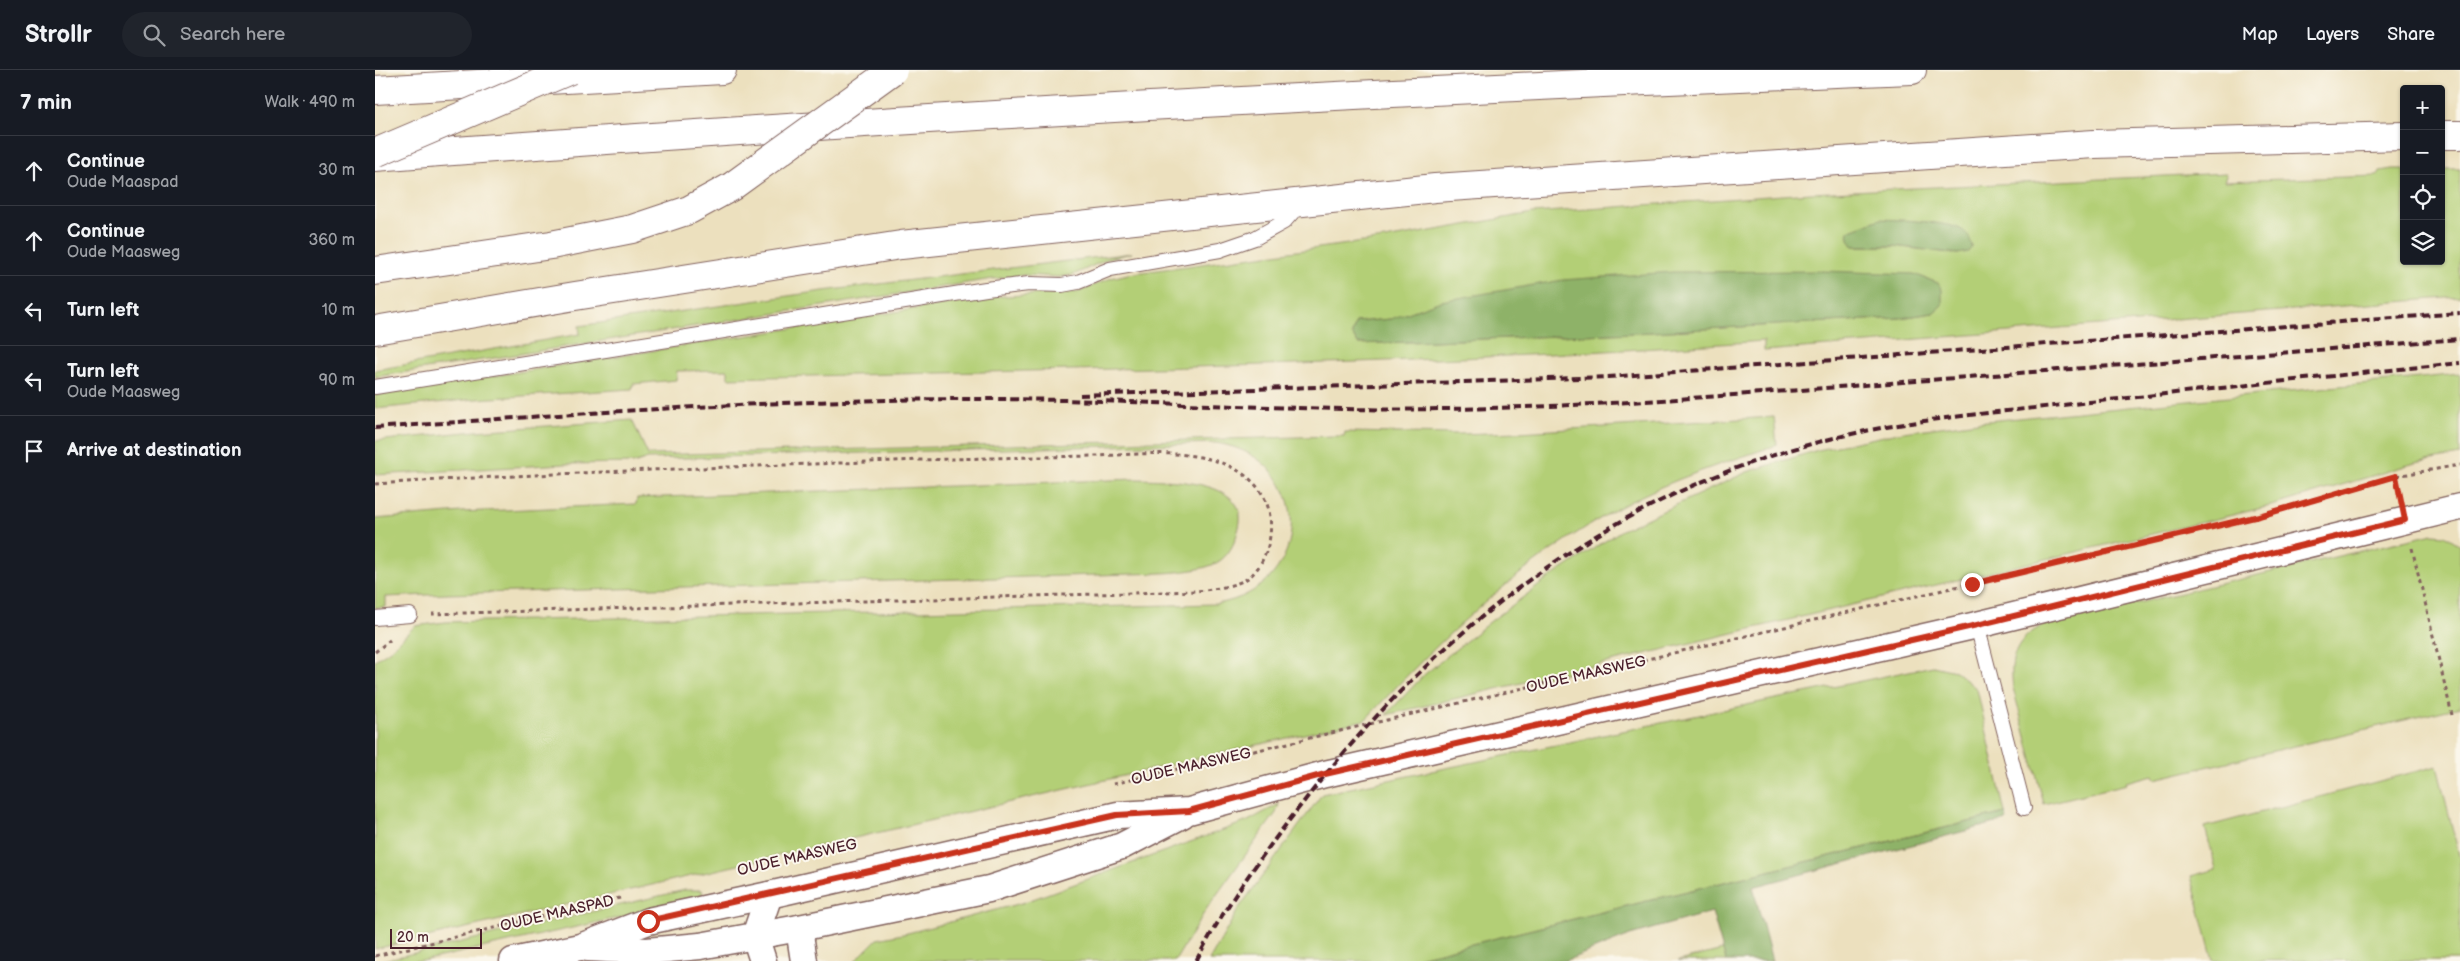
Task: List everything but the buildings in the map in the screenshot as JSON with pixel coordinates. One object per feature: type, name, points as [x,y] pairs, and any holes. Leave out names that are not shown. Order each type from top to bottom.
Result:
[{"type":"highway","points":[[375,153],[570,70]]},
{"type":"highway","points":[[375,90],[722,70]]},
{"type":"highway","points":[[375,271],[551,245],[632,229],[689,210],[731,187],[893,70]]},
{"type":"highway","points":[[375,157],[645,136],[1131,108],[1637,81],[1912,70]]},
{"type":"highway","points":[[2445,135],[2460,135]]},
{"type":"highway","points":[[375,330],[575,296],[901,245],[1435,188],[2093,144],[2400,136]]},
{"type":"street","name":"OUDE MAASWEG","points":[[1189,811],[1123,846],[989,888],[755,936],[769,895],[1117,815],[1189,811],[1325,774],[1977,625],[2460,507]]},
{"type":"street","points":[[513,961],[580,947],[648,921],[769,895],[799,928],[804,961]]},
{"type":"street","points":[[580,947],[647,950],[700,946],[755,936],[763,961]]},
{"type":"lane","points":[[375,387],[985,289],[1078,282],[1110,269],[1219,250],[1255,238],[1284,222],[1303,202]]},
{"type":"lane","points":[[375,618],[410,615]]},
{"type":"lane","points":[[1977,625],[2024,808]]},
{"type":"path","points":[[375,484],[513,475],[637,470],[1153,454],[1194,456],[1237,469],[1254,481],[1266,501],[1271,516],[1267,552],[1259,567],[1247,578],[1221,588],[1197,591],[410,615]]},
{"type":"path","name":"OUDE MAASWEG","points":[[1107,786],[2214,527],[2396,476],[2460,465]]},
{"type":"path","points":[[2396,476],[2452,715]]},
{"type":"path","name":"OUDE MAASPAD","points":[[375,956],[623,898]]},
{"type":"green space","points":[[2400,169],[2400,265],[2445,265],[2445,169],[2460,169],[2460,297],[1764,351],[1764,341],[1505,356],[1246,366],[728,378],[728,370],[677,371],[676,380],[633,384],[632,389],[476,399],[375,409],[375,395],[989,297],[1079,292],[1111,278],[1128,274],[1385,239],[1533,213],[1811,193],[2227,173],[2224,181],[2378,176],[2380,171]],"holes":[[[1894,246],[1972,246],[1958,254]],[[1933,313],[1900,318],[1633,333],[1358,344],[1352,334],[1356,322],[1391,319]]]},
{"type":"green space","points":[[1880,219],[1923,222],[1955,227],[1966,233],[1972,247],[1968,252],[1958,254],[1894,246],[1853,246],[1849,239],[1848,231]]},
{"type":"green space","points":[[1132,253],[1110,258],[1073,275],[1059,277],[1024,275],[986,280],[375,377],[375,370],[580,334],[579,326],[823,291]]},
{"type":"green space","points":[[1822,271],[1914,274],[1938,283],[1942,290],[1942,305],[1933,313],[1900,318],[1633,333],[1358,344],[1352,334],[1356,322],[1391,319],[1441,301],[1563,280],[1673,272]]},
{"type":"green space","points":[[2460,374],[2460,455],[2415,463],[2275,505],[1386,715],[1425,674],[1491,621],[1549,578],[1622,530],[1747,472],[1818,450],[1903,432],[1978,422]]},
{"type":"green space","points":[[1774,417],[1777,445],[1699,472],[1661,487],[1624,505],[1587,526],[1518,575],[1454,630],[1365,720],[375,949],[375,660],[389,651],[415,626],[445,622],[1216,604],[1249,593],[1273,574],[1287,550],[1291,523],[1287,496],[1272,472],[1249,454],[1216,443],[648,459],[636,463],[565,464],[375,475],[375,441],[476,431],[632,420],[648,455],[1344,436],[1345,432],[1460,434]]},
{"type":"green space","points":[[1136,479],[1166,480],[1203,485],[1220,491],[1232,499],[1239,511],[1239,527],[1235,541],[1228,553],[1213,565],[1165,573],[447,594],[386,597],[386,607],[375,608],[375,519],[462,512],[636,504],[637,498]]},
{"type":"green space","points":[[2433,534],[2445,535],[2460,545],[2460,707],[2155,779],[2153,775],[2126,782],[2127,784],[2044,804],[2013,688],[2012,677],[2013,658],[2016,650],[2026,636],[2034,630],[2044,625]]},
{"type":"green space","points":[[1933,666],[1955,671],[1977,689],[2005,813],[1403,961],[1209,961],[1239,908],[1322,794]]},
{"type":"green space","points":[[2437,766],[2460,859],[2460,960],[2213,961],[2191,876],[2216,869],[2205,827]]},
{"type":"green space","points":[[1279,804],[1276,813],[1207,908],[1175,961],[855,961],[877,939],[908,933],[1022,903],[1248,821]]},
{"type":"green space","points":[[2005,813],[2007,820],[1753,887],[1772,961],[1726,961],[1712,912],[1630,935],[1565,961],[1403,961]]},
{"type":"green space","points":[[685,890],[702,890],[704,899],[422,961],[380,961]]},
{"type":"green space","points":[[1723,950],[1726,961],[1678,961]]},
{"type":"railway","points":[[1080,395],[1608,377],[2460,313]]},
{"type":"railway","points":[[375,428],[527,417],[831,401],[983,399],[1329,409],[1503,408],[1739,395],[2460,339]]},
{"type":"railway","points":[[1196,961],[1234,897],[1293,815],[1359,735],[1413,679],[1469,628],[1529,580],[1592,538],[1659,502],[1729,471],[1804,446],[1874,429],[1946,418],[2460,363]]},
{"type":"route","points":[[648,921],[1117,815],[1189,811],[1325,774],[1977,625],[2405,520],[2396,476],[2259,516],[1972,584]]}]
